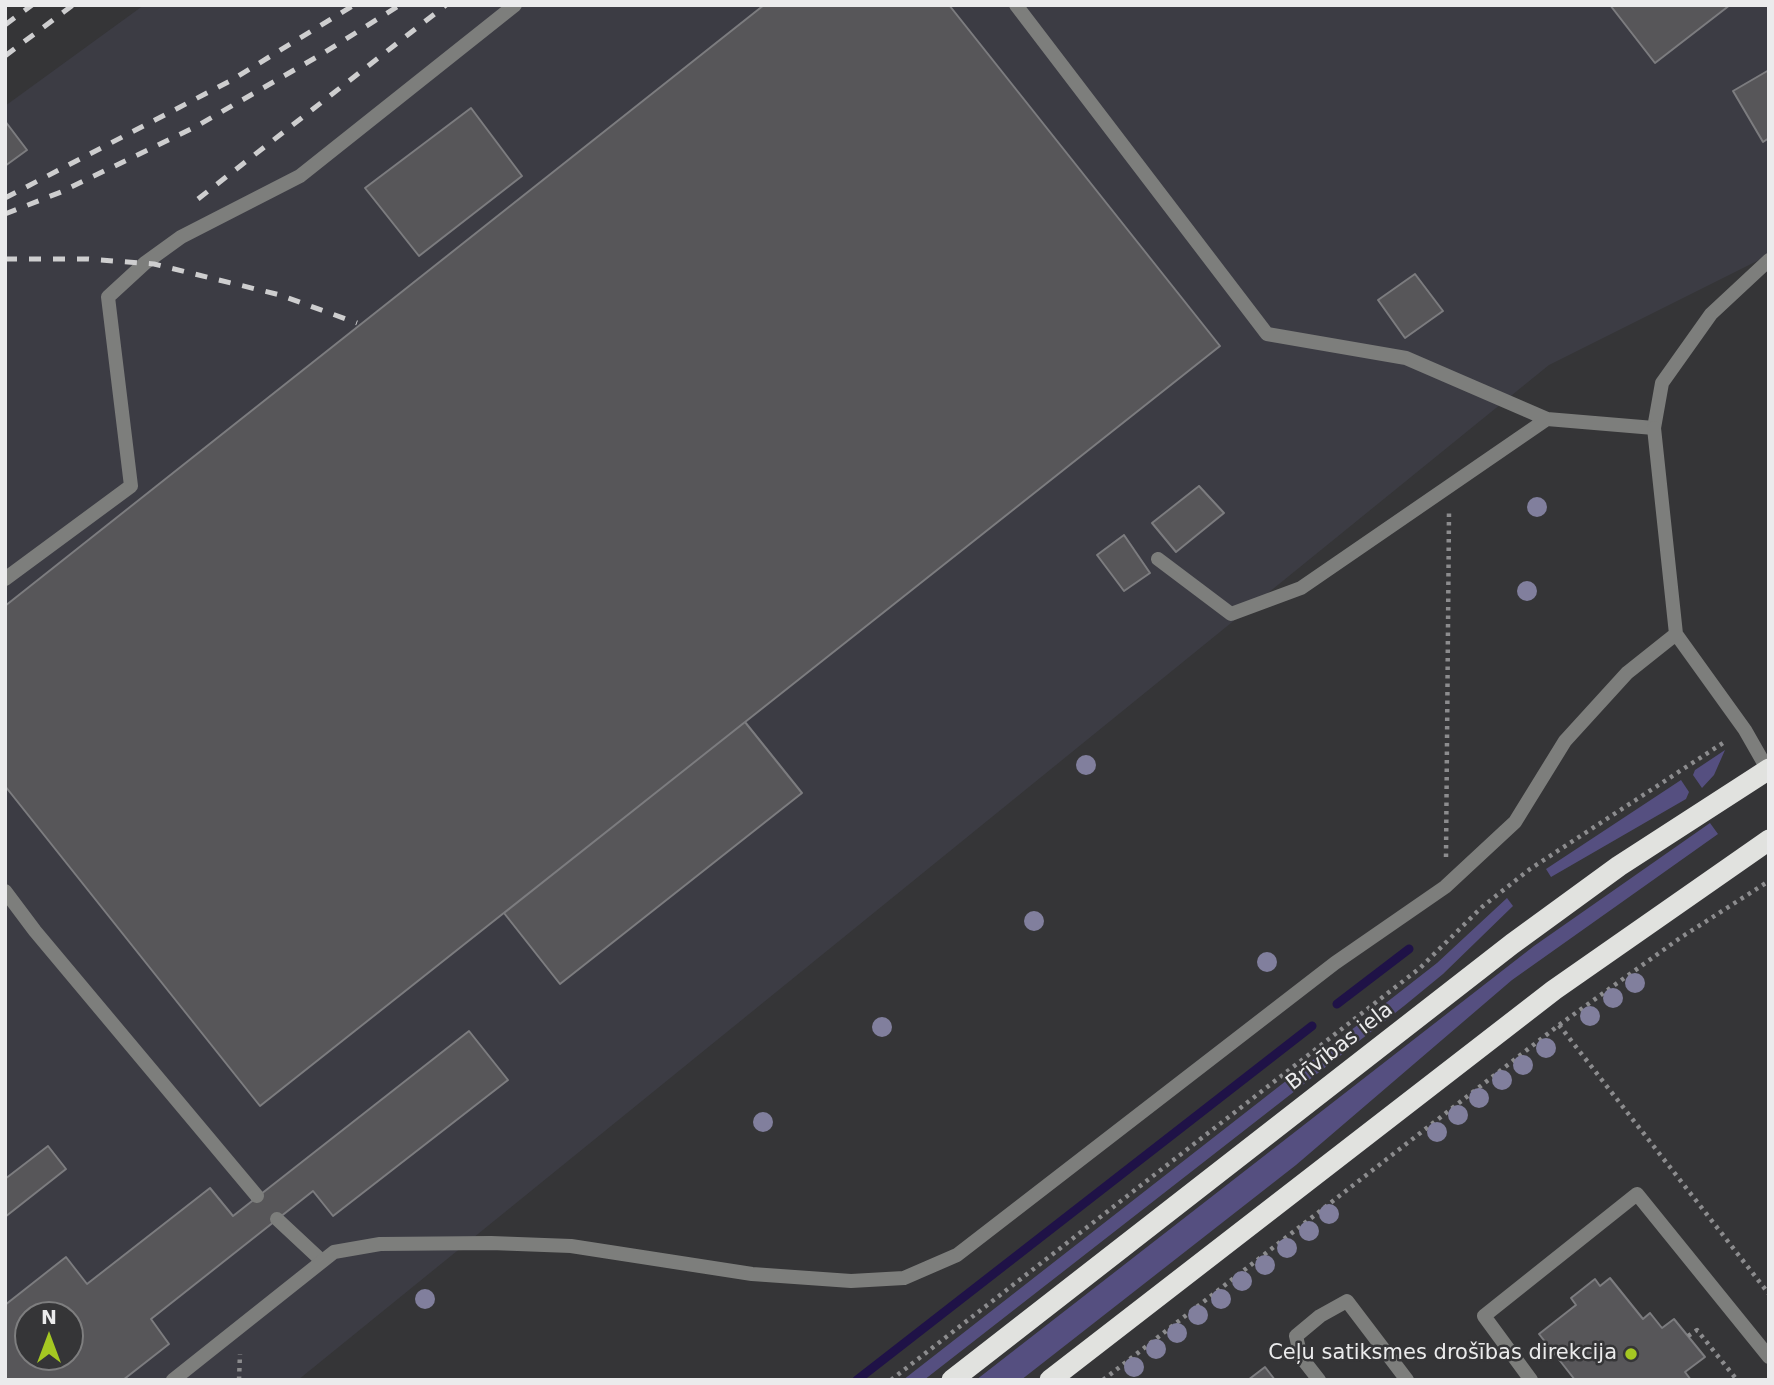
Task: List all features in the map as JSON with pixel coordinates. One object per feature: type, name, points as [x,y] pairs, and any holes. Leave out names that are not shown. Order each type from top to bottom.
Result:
[{"type":"highway","name":"Brīvības iela","points":[[952,1380],[1512,944],[1619,866],[1768,770]]},
{"type":"highway","points":[[1050,1380],[1554,990],[1769,841]]},
{"type":"street","points":[[5,579],[131,486],[108,297],[145,263],[181,237],[300,176],[515,5]]},
{"type":"street","points":[[1016,5],[1267,334],[1406,358],[1546,419],[1654,428]]},
{"type":"street","points":[[1768,770],[1745,730],[1676,634],[1654,428],[1662,383],[1711,314],[1769,260]]},
{"type":"street","points":[[1158,558],[1231,614],[1301,588],[1546,419]]},
{"type":"street","points":[[173,1380],[334,1252],[380,1244],[491,1243],[571,1246],[752,1273],[851,1281],[904,1278],[957,1255],[1335,962],[1445,887],[1515,822],[1565,741],[1592,711],[1627,673],[1676,634]]},
{"type":"street","points":[[5,891],[35,931],[257,1196]]},
{"type":"street","points":[[1531,1380],[1484,1316],[1637,1194],[1769,1357]]},
{"type":"street","points":[[277,1219],[322,1261]]},
{"type":"street","points":[[1319,1380],[1301,1357],[1296,1336],[1320,1316],[1347,1301],[1407,1380]]},
{"type":"path","points":[[1445,887],[1449,487]]},
{"type":"path","points":[[891,1380],[1420,968],[1482,907],[1530,869],[1725,743]]},
{"type":"path","points":[[1103,1380],[1559,1026],[1680,938],[1769,881]]},
{"type":"path","points":[[1559,1026],[1769,1294]]},
{"type":"path","points":[[1688,1336],[1698,1330],[1737,1380]]},
{"type":"shaded area","points":[[144,5],[1769,5],[1769,255],[1549,365],[298,1380],[5,1380],[5,106]]},
{"type":"shaded area","points":[[1725,750],[1714,775],[1702,788],[1693,775],[1695,770]]},
{"type":"shaded area","points":[[1681,780],[1689,792],[1686,799],[1551,877],[1546,869]]},
{"type":"shaded area","points":[[1710,823],[1718,834],[1512,980],[1296,1165],[1021,1380],[976,1380],[1534,946]]},
{"type":"shaded area","points":[[1507,898],[1513,906],[1443,974],[1404,1006],[924,1380],[903,1380],[1437,963]]},
{"type":"building","points":[[764,5],[949,5],[1220,346],[260,1106],[5,786],[5,606]]},
{"type":"building","points":[[1610,5],[1730,5],[1655,63]]},
{"type":"building","points":[[1769,70],[1769,138],[1763,142],[1733,91]]},
{"type":"building","points":[[471,108],[522,176],[419,256],[365,188]]},
{"type":"building","points":[[5,121],[27,150],[5,166]]},
{"type":"building","points":[[1415,274],[1443,311],[1405,338],[1378,300]]},
{"type":"building","points":[[1199,486],[1224,513],[1176,552],[1152,523]]},
{"type":"building","points":[[1124,535],[1150,573],[1124,591],[1097,555]]},
{"type":"building","points":[[745,722],[802,793],[560,984],[504,913]]},
{"type":"building","points":[[469,1031],[508,1080],[333,1216],[313,1191],[151,1319],[169,1344],[123,1380],[5,1380],[5,1305],[66,1257],[87,1284],[210,1188],[233,1216]]},
{"type":"building","points":[[48,1146],[66,1169],[5,1217],[5,1179]]},
{"type":"building","points":[[1610,1278],[1643,1319],[1650,1313],[1662,1328],[1674,1319],[1705,1357],[1685,1372],[1691,1380],[1575,1380],[1539,1334],[1576,1305],[1571,1298],[1595,1279],[1600,1286]]},
{"type":"building","points":[[1265,1367],[1275,1380],[1248,1380]]},
{"type":"waterway","points":[[1337,1004],[1409,949]]},
{"type":"waterway","points":[[857,1380],[1312,1026]]},
{"type":"railway","points":[[5,25],[32,5]]},
{"type":"railway","points":[[5,56],[73,5]]},
{"type":"railway","points":[[5,198],[230,81],[354,5]]},
{"type":"railway","points":[[5,214],[61,192],[197,126],[322,54],[400,5]]},
{"type":"railway","points":[[198,199],[446,5]]},
{"type":"railway","points":[[5,259],[88,259],[154,264],[280,295],[357,323]]},
{"type":"place","name":"Ceļu satiksmes drošības direkcija","points":[[1631,1354]]}]
